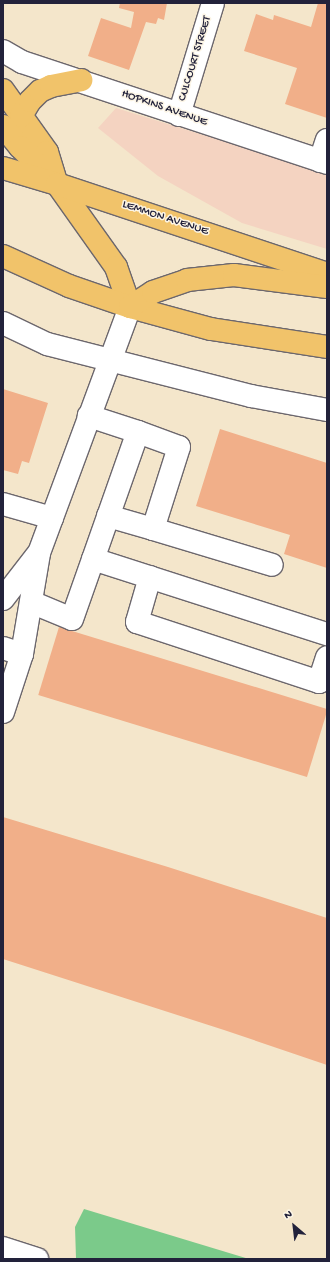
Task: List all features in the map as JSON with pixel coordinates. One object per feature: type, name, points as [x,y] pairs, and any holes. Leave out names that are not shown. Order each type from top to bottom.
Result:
[{"type":"main road","points":[[12,121],[40,91],[51,86],[81,80]]},
{"type":"main road","points":[[3,90],[12,121],[46,152],[57,184],[116,268],[130,307]]},
{"type":"main road","name":"LEMMON AVENUE","points":[[3,168],[57,184],[327,274]]},
{"type":"main road","points":[[3,256],[69,286],[130,307],[211,329],[327,347]]},
{"type":"main road","points":[[130,307],[153,292],[188,280],[234,275],[327,287]]},
{"type":"street","name":"CULCOURT STREET","points":[[179,115],[213,3]]},
{"type":"street","name":"HOPKINS AVENUE","points":[[3,51],[22,62],[81,80],[179,115],[324,162]]},
{"type":"street","points":[[324,162],[327,140]]},
{"type":"street","points":[[4,708],[13,651],[31,602],[39,553],[109,360],[130,307]]},
{"type":"street","points":[[3,323],[47,344],[251,396],[327,410]]},
{"type":"street","points":[[89,416],[179,447],[153,529]]},
{"type":"street","points":[[31,602],[72,619],[138,432]]},
{"type":"street","points":[[3,504],[52,518]]},
{"type":"street","points":[[108,516],[272,565]]},
{"type":"street","points":[[3,598],[39,553]]},
{"type":"street","points":[[93,559],[327,634]]},
{"type":"street","points":[[150,577],[137,622],[319,682],[327,658]]},
{"type":"street","points":[[3,1248],[37,1259]]},
{"type":"shaded area","points":[[116,108],[327,173],[327,249],[242,223],[158,176],[98,128]]},
{"type":"green space","points":[[84,1209],[249,1259],[76,1259],[75,1227]]},
{"type":"building","points":[[120,3],[167,3],[164,20],[158,18],[156,24],[146,22],[129,70],[88,56],[101,18],[131,28],[134,12],[119,8]]},
{"type":"building","points":[[318,3],[327,3],[327,118],[285,104],[297,68],[244,51],[256,14],[273,20],[274,15],[311,27]]},
{"type":"building","points":[[3,389],[48,403],[29,463],[22,461],[18,474],[3,470]]},
{"type":"building","points":[[220,429],[327,463],[327,568],[284,554],[290,535],[196,506]]},
{"type":"building","points":[[59,627],[327,709],[307,777],[38,695]]},
{"type":"building","points":[[3,817],[168,867],[327,918],[327,1065],[224,1030],[3,959]]}]
